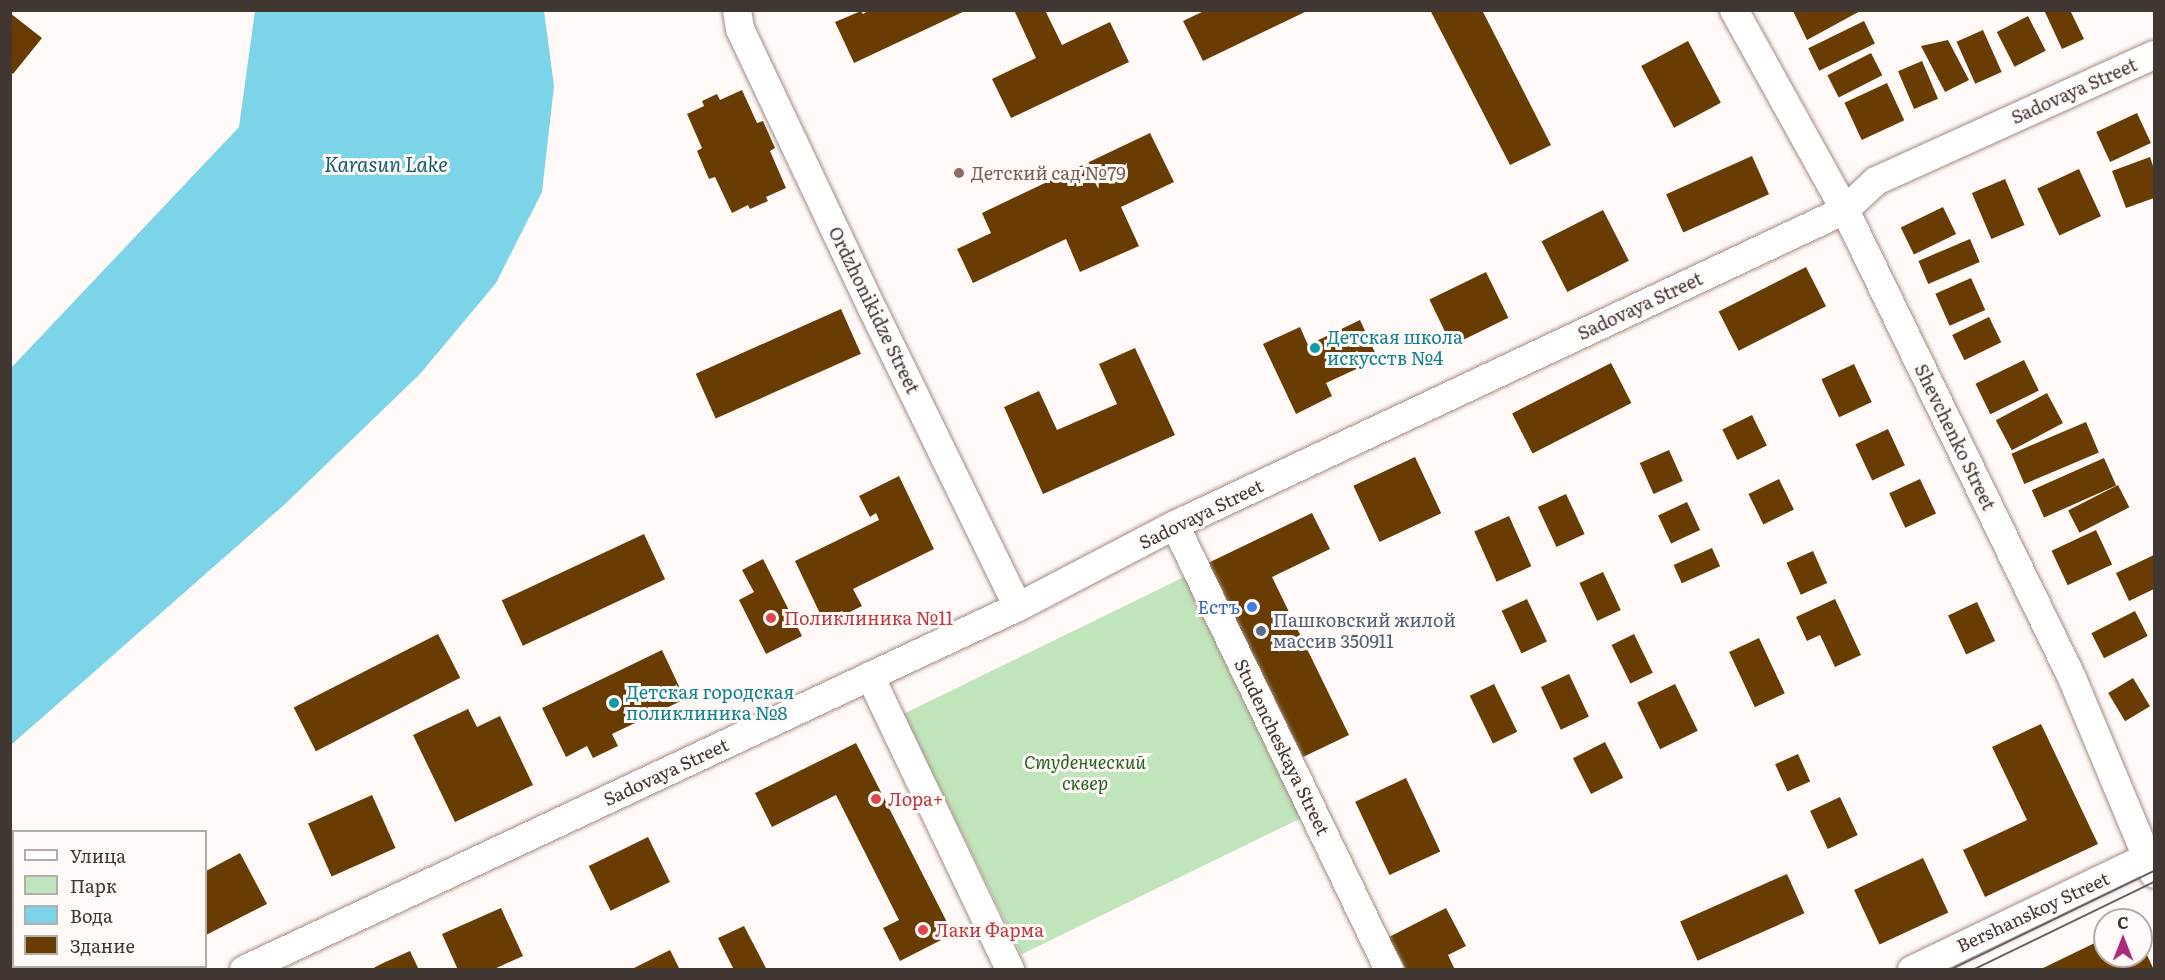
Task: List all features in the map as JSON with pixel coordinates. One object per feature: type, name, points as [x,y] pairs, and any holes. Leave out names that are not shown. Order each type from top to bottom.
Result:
[{"type":"street","name":"Ordzhonikidze Street","points":[[737,10],[740,29],[1018,606]]},
{"type":"street","name":"Shevchenko Street","points":[[1734,10],[1845,210],[2072,678],[2152,862]]},
{"type":"street","name":"Sadovaya Street","points":[[244,969],[1018,606],[1175,525],[1845,210],[1876,181],[2154,55]]},
{"type":"street","name":"Studencheskaya Street","points":[[1175,525],[1389,969]]},
{"type":"street","points":[[870,676],[1010,969]]},
{"type":"street","name":"Bershanskoy Street","points":[[1912,969],[2152,862]]},
{"type":"green space","name":"Студенческий сквер","points":[[1186,576],[1303,817],[1021,955],[904,714]]},
{"type":"water","name":"Karasun Lake","points":[[255,11],[544,11],[554,86],[542,192],[496,283],[420,374],[284,505],[11,745],[11,368],[239,127]]},
{"type":"building","points":[[870,10],[967,10],[854,63],[835,22],[861,11],[863,14]]},
{"type":"building","points":[[1014,10],[1045,10],[1062,45],[1110,22],[1129,62],[1011,118],[992,79],[1036,58]]},
{"type":"building","points":[[1206,10],[1309,10],[1203,61],[1183,21]]},
{"type":"building","points":[[1430,10],[1482,10],[1551,145],[1510,165]]},
{"type":"building","points":[[1794,10],[1862,10],[1807,40],[1793,11]]},
{"type":"building","points":[[2044,10],[2070,10],[2084,39],[2062,49]]},
{"type":"building","points":[[10,13],[42,38],[13,74],[10,71]]},
{"type":"building","points":[[2028,16],[2046,51],[2015,67],[1997,32]]},
{"type":"building","points":[[1864,21],[1875,43],[1819,71],[1808,48]]},
{"type":"building","points":[[1983,30],[2002,72],[1975,84],[1957,42]]},
{"type":"building","points":[[1948,40],[1969,80],[1945,92],[1921,46]]},
{"type":"building","points":[[1688,41],[1721,103],[1674,128],[1641,66]]},
{"type":"building","points":[[1871,53],[1882,75],[1839,98],[1827,75]]},
{"type":"building","points":[[1922,61],[1938,99],[1914,109],[1898,71]]},
{"type":"building","points":[[1887,83],[1904,120],[1862,140],[1844,103]]},
{"type":"building","points":[[742,90],[757,123],[763,121],[775,148],[770,151],[786,188],[766,197],[768,201],[750,209],[748,205],[732,213],[715,177],[709,179],[697,151],[702,148],[687,114],[704,106],[702,101],[717,94],[720,100]]},
{"type":"building","points":[[2137,113],[2151,143],[2110,162],[2096,132]]},
{"type":"building","points":[[1150,133],[1174,182],[1121,207],[1139,246],[1080,272],[1066,239],[973,283],[957,249],[991,233],[982,213]]},
{"type":"building","points":[[1752,156],[1769,194],[1683,233],[1666,194]]},
{"type":"building","points":[[2150,157],[2154,169],[2154,198],[2126,208],[2112,171]]},
{"type":"building","points":[[2079,169],[2101,216],[2059,236],[2037,188]]},
{"type":"building","points":[[2005,179],[2025,225],[1991,239],[1972,193]]},
{"type":"building","points":[[1943,207],[1956,234],[1914,255],[1901,228]]},
{"type":"building","points":[[1603,210],[1629,261],[1567,292],[1542,241]]},
{"type":"building","points":[[1970,239],[1980,262],[1928,284],[1918,261]]},
{"type":"building","points":[[1806,267],[1826,306],[1739,351],[1719,311]]},
{"type":"building","points":[[1486,272],[1508,318],[1452,345],[1429,300]]},
{"type":"building","points":[[1971,278],[1985,310],[1950,326],[1935,294]]},
{"type":"building","points":[[841,309],[861,354],[716,418],[696,374]]},
{"type":"building","points":[[1989,317],[2001,342],[1964,360],[1952,335]]},
{"type":"building","points":[[1360,320],[1378,359],[1326,383],[1332,396],[1296,414],[1263,344],[1300,327],[1308,345]]},
{"type":"building","points":[[1135,348],[1175,435],[1043,494],[1004,407],[1039,391],[1057,430],[1117,404],[1099,364]]},
{"type":"building","points":[[2024,360],[2039,391],[1990,414],[1975,384]]},
{"type":"building","points":[[1611,363],[1631,403],[1533,453],[1512,413]]},
{"type":"building","points":[[1854,364],[1872,402],[1839,417],[1821,379]]},
{"type":"building","points":[[2047,393],[2063,423],[2012,450],[1996,420]]},
{"type":"building","points":[[1752,415],[1767,446],[1737,460],[1722,429]]},
{"type":"building","points":[[2086,422],[2099,452],[2024,484],[2011,454]]},
{"type":"building","points":[[1888,429],[1905,465],[1872,480],[1855,444]]},
{"type":"building","points":[[1669,450],[1683,481],[1654,494],[1640,463]]},
{"type":"building","points":[[1415,457],[1441,513],[1380,542],[1353,486]]},
{"type":"building","points":[[2104,458],[2116,485],[2044,518],[2032,490]]},
{"type":"building","points":[[899,476],[934,549],[853,589],[862,606],[825,624],[795,561],[879,520],[876,513],[870,517],[859,496]]},
{"type":"building","points":[[1779,479],[1794,510],[1763,524],[1748,494]]},
{"type":"building","points":[[1920,479],[1936,513],[1905,528],[1889,493]]},
{"type":"building","points":[[2118,485],[2129,507],[2079,533],[2068,510]]},
{"type":"building","points":[[1566,494],[1585,534],[1556,547],[1538,507]]},
{"type":"building","points":[[1687,502],[1700,530],[1671,544],[1658,516]]},
{"type":"building","points":[[1312,513],[1330,549],[1272,577],[1349,735],[1303,757],[1208,563]]},
{"type":"building","points":[[1509,516],[1531,566],[1497,582],[1474,531]]},
{"type":"building","points":[[2096,530],[2112,564],[2068,585],[2052,551]]},
{"type":"building","points":[[644,534],[665,579],[523,646],[502,600]]},
{"type":"building","points":[[1712,548],[1720,566],[1682,583],[1674,565]]},
{"type":"building","points":[[1813,551],[1827,583],[1801,595],[1787,563]]},
{"type":"building","points":[[2154,555],[2154,589],[2129,601],[2116,573]]},
{"type":"building","name":"Поликлиника №11","points":[[763,559],[802,636],[766,654],[739,600],[754,592],[742,570]]},
{"type":"building","points":[[1603,572],[1621,610],[1597,621],[1579,583]]},
{"type":"building","points":[[1527,599],[1547,642],[1521,653],[1502,611]]},
{"type":"building","points":[[1835,599],[1861,655],[1835,667],[1820,635],[1807,641],[1796,617]]},
{"type":"building","points":[[1977,602],[1995,641],[1966,654],[1948,616]]},
{"type":"building","points":[[2135,611],[2148,636],[2104,658],[2091,633]]},
{"type":"building","points":[[438,634],[460,678],[316,751],[294,708]]},
{"type":"building","points":[[1634,634],[1653,673],[1630,684],[1612,645]]},
{"type":"building","points":[[1759,638],[1785,693],[1755,707],[1729,652]]},
{"type":"building","name":"Детская городская поликлиника №8","points":[[662,650],[685,699],[612,734],[618,746],[593,758],[587,746],[566,757],[542,708]]},
{"type":"building","points":[[1569,674],[1589,717],[1561,730],[1541,687]]},
{"type":"building","points":[[2133,678],[2150,706],[2125,721],[2108,693]]},
{"type":"building","points":[[1494,684],[1517,732],[1493,743],[1470,696]]},
{"type":"building","points":[[1675,684],[1698,731],[1660,749],[1637,702]]},
{"type":"building","points":[[468,709],[477,727],[500,716],[533,785],[455,822],[413,735]]},
{"type":"building","points":[[2041,724],[2098,844],[1985,897],[1963,850],[2027,820],[1992,747]]},
{"type":"building","points":[[1605,742],[1623,778],[1591,794],[1573,758]]},
{"type":"building","points":[[856,743],[953,934],[900,961],[883,928],[899,920],[836,795],[772,827],[755,793]]},
{"type":"building","points":[[1798,754],[1810,781],[1787,792],[1775,764]]},
{"type":"building","points":[[1406,778],[1440,851],[1389,875],[1355,802]]},
{"type":"building","points":[[372,795],[396,848],[332,876],[308,823]]},
{"type":"building","points":[[1840,797],[1858,835],[1828,849],[1810,811]]},
{"type":"building","points":[[648,837],[670,882],[611,911],[589,866]]},
{"type":"building","points":[[240,853],[267,904],[207,934],[207,870]]},
{"type":"building","points":[[1923,858],[1948,912],[1879,944],[1854,890]]},
{"type":"building","points":[[1787,874],[1804,913],[1698,961],[1680,922]]},
{"type":"building","points":[[501,908],[523,956],[492,970],[458,970],[442,934]]},
{"type":"building","points":[[1446,908],[1466,946],[1448,955],[1455,970],[1406,970],[1389,937]]},
{"type":"building","points":[[744,926],[767,970],[734,970],[718,938]]},
{"type":"building","points":[[2093,944],[2093,968],[2153,968],[2154,970],[2039,970]]},
{"type":"building","points":[[670,950],[680,970],[630,970]]},
{"type":"building","points":[[410,951],[419,970],[370,970],[381,964]]},
{"type":"tram line","points":[[1950,970],[2154,871]]},
{"type":"tram line","points":[[1973,970],[2154,882]]},
{"type":"place","name":"Детский сад №79","points":[[959,173]]},
{"type":"place","name":"Детская школа искусств №4","points":[[1315,348]]},
{"type":"place","name":"Естъ","points":[[1252,607]]},
{"type":"place","name":"Поликлиника №11","points":[[771,618]]},
{"type":"place","name":"Пашковский жилой массив 350911","points":[[1261,631]]},
{"type":"place","name":"Детская городская поликлиника №8","points":[[614,703]]},
{"type":"place","name":"Лора+","points":[[876,799]]},
{"type":"place","name":"Лаки Фарма","points":[[923,930]]}]
